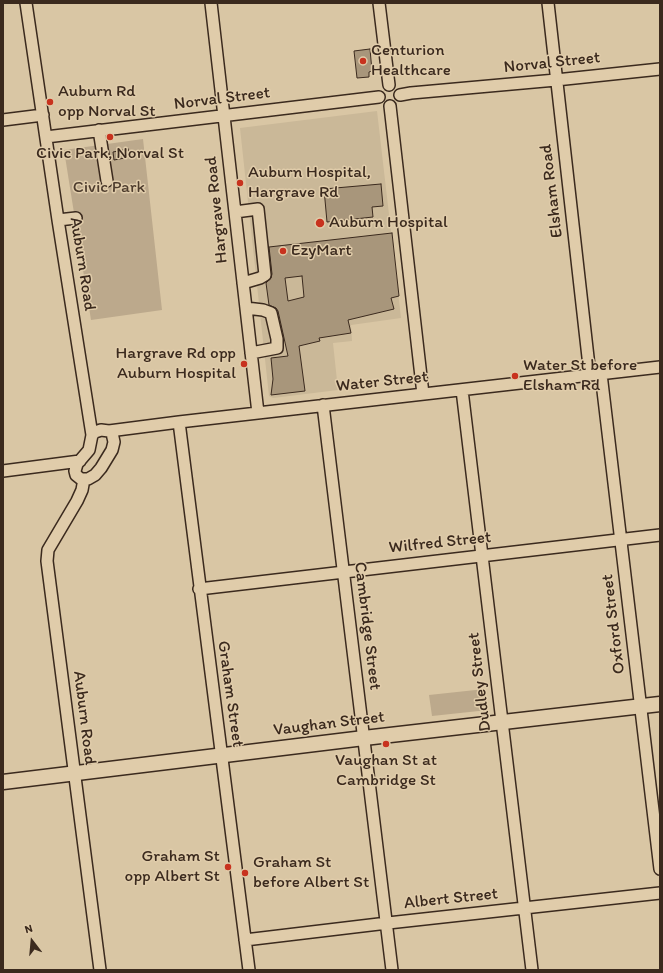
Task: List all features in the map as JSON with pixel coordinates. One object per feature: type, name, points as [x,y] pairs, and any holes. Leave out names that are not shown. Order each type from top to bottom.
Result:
[{"type":"main road","name":"Vaughan Street","points":[[3,782],[660,704]]},
{"type":"street","name":"Auburn Road","points":[[26,3],[92,435]]},
{"type":"street","name":"Hargrave Road","points":[[211,3],[258,413]]},
{"type":"street","points":[[379,3],[388,85]]},
{"type":"street","name":"Elsham Road","points":[[548,3],[556,80],[595,375]]},
{"type":"street","name":"Norval Street","points":[[400,95],[660,69]]},
{"type":"street","points":[[388,85],[396,88],[400,95],[398,101],[394,105],[390,106],[384,105],[379,97],[382,88],[388,85]]},
{"type":"street","name":"Norval Street","points":[[46,137],[379,97]]},
{"type":"street","points":[[390,106],[424,394]]},
{"type":"street","points":[[3,120],[43,115]]},
{"type":"street","points":[[99,130],[106,181]]},
{"type":"street","points":[[235,212],[258,209],[265,275],[243,283]]},
{"type":"street","points":[[58,220],[76,218]]},
{"type":"street","points":[[246,308],[263,310],[270,313],[277,339],[277,348],[251,353]]},
{"type":"street","name":"Water Street","points":[[92,435],[101,430],[108,431],[660,367]]},
{"type":"street","name":"Oxford Street","points":[[595,375],[621,539],[660,869]]},
{"type":"street","name":"Dudley Street","points":[[462,390],[532,970]]},
{"type":"street","name":"Cambridge Street","points":[[323,405],[392,970]]},
{"type":"street","name":"Graham Street","points":[[179,422],[199,589],[249,970]]},
{"type":"street","points":[[92,435],[89,450],[77,464],[75,471],[78,477],[84,480],[91,478],[98,473],[114,446],[114,437],[108,431]]},
{"type":"street","points":[[3,471],[80,461]]},
{"type":"street","name":"Auburn Road","points":[[84,480],[82,490],[48,550],[47,556],[100,970]]},
{"type":"street","name":"Wilfred Street","points":[[199,589],[660,535]]},
{"type":"street","name":"Albert Street","points":[[245,940],[660,893]]},
{"type":"shaded area","name":"Auburn Hospital","points":[[377,111],[401,318],[351,325],[352,341],[333,343],[338,390],[273,398],[269,396],[240,128]]},
{"type":"green space","name":"Civic Park","points":[[143,139],[162,310],[91,320],[64,150]]},
{"type":"green space","points":[[485,689],[488,710],[432,716],[429,695]]},
{"type":"building","name":"Centurion Healthcare","points":[[370,49],[372,71],[369,72],[369,77],[357,78],[354,51]]},
{"type":"building","points":[[128,149],[130,157],[114,160],[113,152]]},
{"type":"building","points":[[381,184],[383,206],[372,207],[373,217],[327,222],[324,189]]},
{"type":"building","points":[[392,233],[399,296],[391,298],[394,309],[348,320],[351,333],[319,338],[320,341],[299,346],[305,391],[271,395],[273,379],[271,358],[288,356],[278,311],[276,308],[269,305],[266,283],[271,278],[272,274],[269,247]],"holes":[[[302,276],[304,297],[288,301],[285,278]]]},
{"type":"place","name":"Centurion Healthcare","points":[[363,61]]},
{"type":"place","name":"Auburn Rd opp Norval St","points":[[50,102]]},
{"type":"place","name":"Civic Park, Norval St","points":[[110,137]]},
{"type":"place","name":"Auburn Hospital, Hargrave Rd","points":[[240,183]]},
{"type":"place","name":"Auburn Hospital","points":[[320,223]]},
{"type":"place","name":"EzyMart","points":[[283,251]]},
{"type":"place","name":"Hargrave Rd opp Auburn Hospital","points":[[244,364]]},
{"type":"place","name":"Water St before Elsham Rd","points":[[515,376]]},
{"type":"place","name":"Vaughan St at Cambridge St","points":[[386,744]]},
{"type":"place","name":"Graham St opp Albert St","points":[[228,867]]},
{"type":"place","name":"Graham St before Albert St","points":[[245,873]]}]
